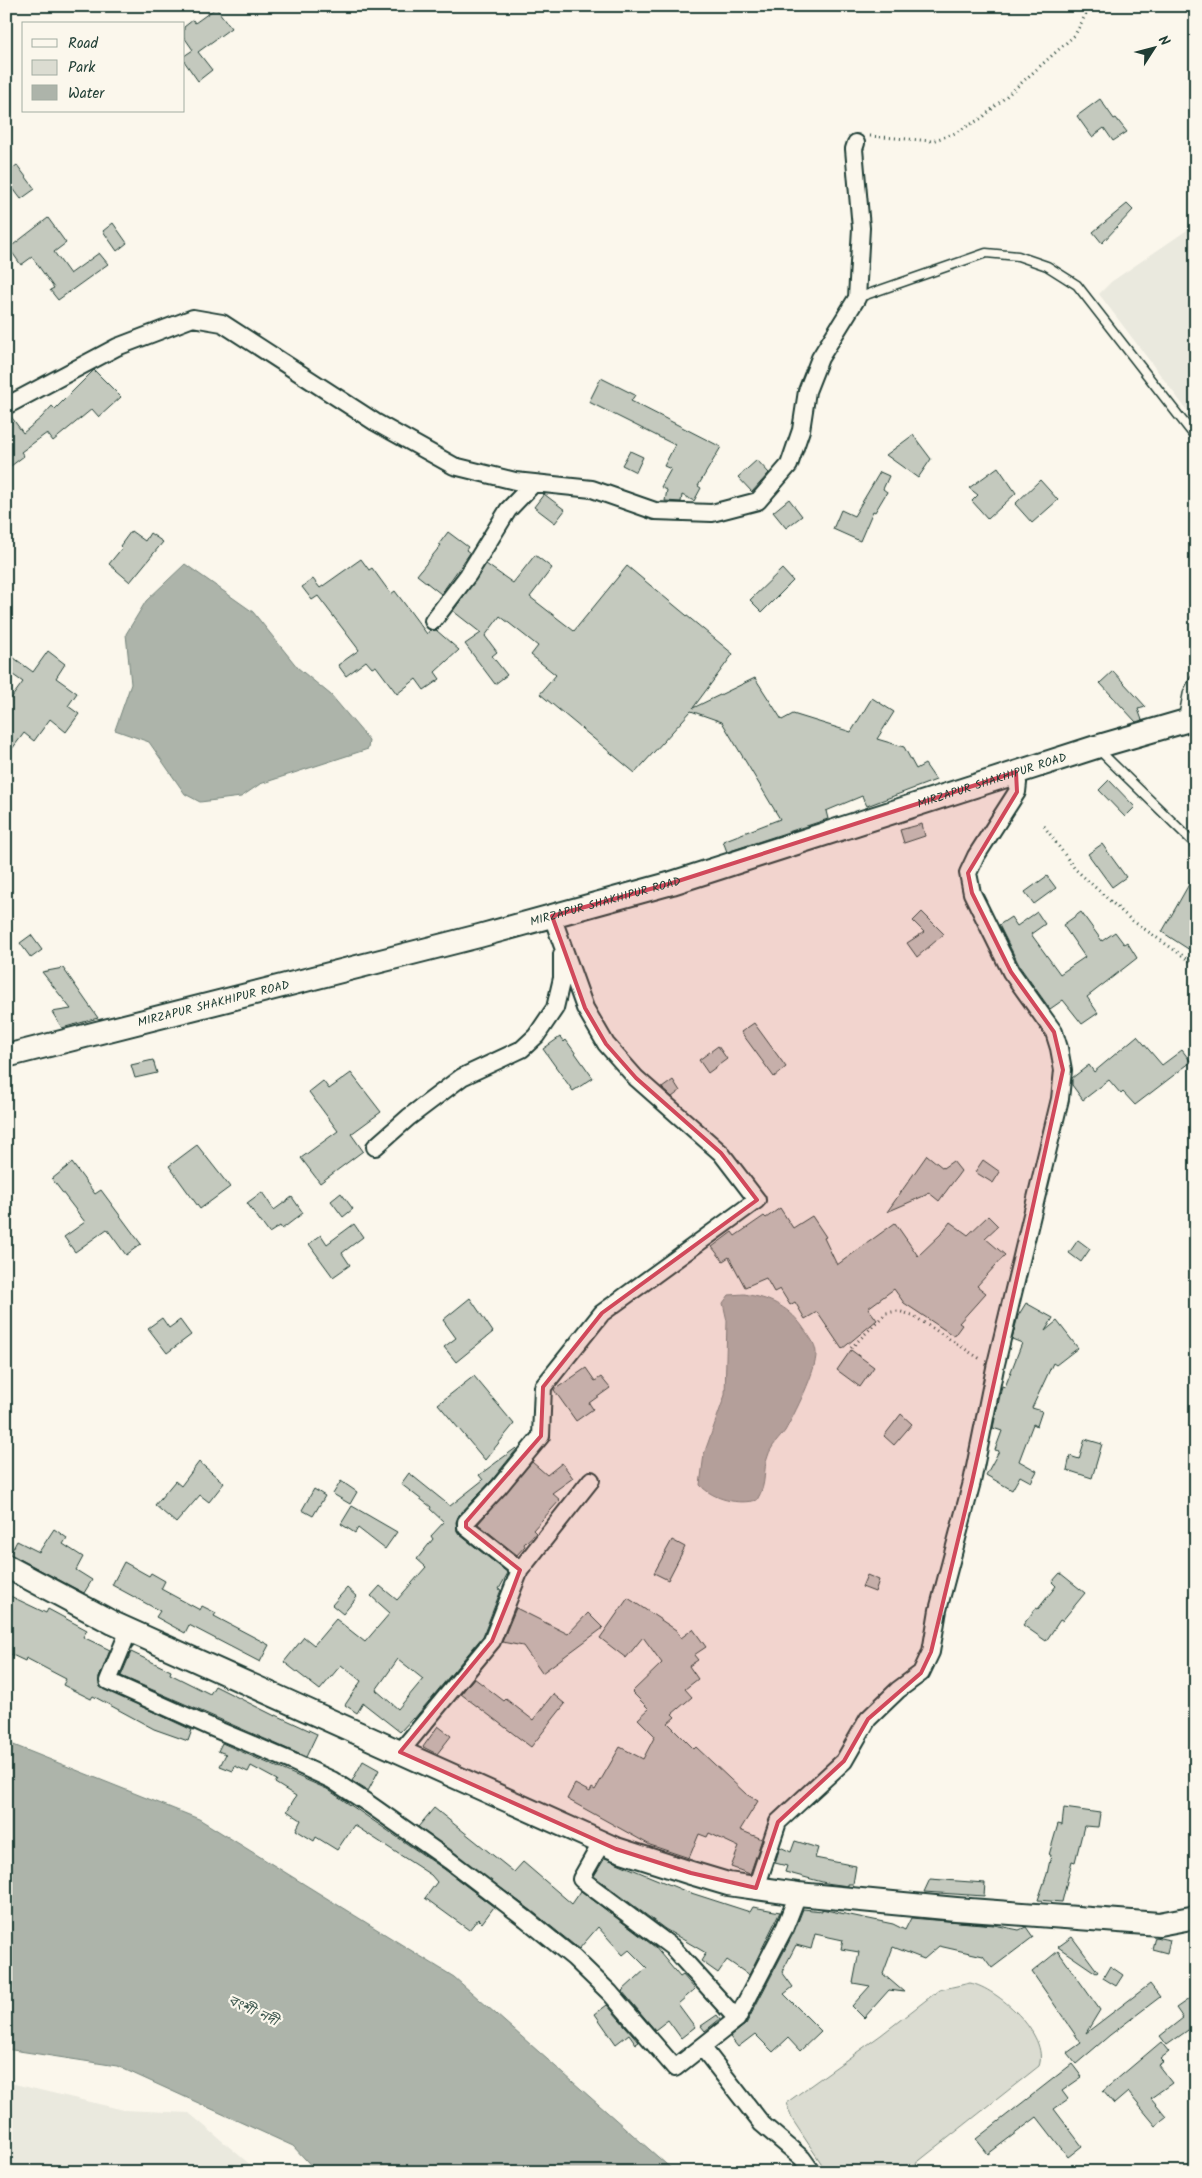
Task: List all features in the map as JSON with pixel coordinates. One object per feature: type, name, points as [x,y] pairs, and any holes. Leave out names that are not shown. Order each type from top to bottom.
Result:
[{"type":"street","points":[[6,406],[117,347],[193,318],[222,323],[375,422],[454,466],[515,481],[592,489],[655,511],[712,513],[758,502],[789,465],[800,430],[807,391],[820,358],[857,298],[861,228],[854,150],[856,143]]},
{"type":"street","points":[[433,621],[468,575],[508,510],[534,483]]},
{"type":"street","name":"MIRZAPUR SHAKHIPUR ROAD","points":[[6,1056],[552,916],[672,883],[892,814],[1016,772],[1189,720]]},
{"type":"street","points":[[756,1888],[778,1822],[844,1761],[868,1719],[898,1690],[921,1673],[931,1652],[938,1610],[972,1482],[995,1368],[1058,1107],[1063,1070],[1054,1032],[1011,972],[972,893],[968,874],[980,848],[1017,792],[1016,772]]},
{"type":"street","points":[[520,1570],[466,1527],[466,1522],[541,1436],[543,1387],[602,1313],[757,1200],[721,1153],[636,1078],[606,1044],[586,1008],[552,916]]},
{"type":"street","points":[[375,1147],[409,1117],[462,1077],[522,1049],[536,1036],[554,1008],[562,978],[562,944]]},
{"type":"street","points":[[400,1752],[492,1640],[520,1570],[591,1480]]},
{"type":"street","points":[[6,1566],[129,1630],[400,1752],[602,1842],[691,1874],[728,1884],[798,1894],[956,1909],[1159,1924],[1196,1918]]},
{"type":"street","points":[[129,1630],[108,1680],[332,1780],[450,1861],[526,1918],[574,1958],[610,1993],[675,2068],[737,2019],[785,1926],[798,1894]]},
{"type":"street","points":[[602,1842],[581,1879],[672,1947],[737,2019]]},
{"type":"street","points":[[702,2047],[762,2124],[802,2158],[812,2172]]},
{"type":"lane","points":[[857,298],[986,253],[1018,256],[1047,266],[1076,285],[1196,438]]},
{"type":"lane","points":[[1189,720],[1188,692],[1196,677]]},
{"type":"lane","points":[[1096,747],[1196,845]]},
{"type":"path","points":[[856,143],[863,138],[874,136],[932,141],[953,134],[982,118],[1075,35],[1090,6]]},
{"type":"path","points":[[1044,826],[1075,869],[1130,919],[1196,965]]},
{"type":"path","points":[[851,1348],[886,1313],[898,1311],[912,1315],[995,1368]]},
{"type":"highlighted area","points":[[1016,772],[1017,792],[968,873],[972,893],[1011,972],[1054,1032],[1063,1070],[972,1482],[931,1652],[921,1673],[868,1719],[844,1761],[778,1822],[756,1888],[691,1873],[616,1849],[400,1752],[492,1641],[511,1594],[520,1570],[466,1527],[466,1522],[541,1436],[543,1387],[602,1313],[757,1200],[721,1153],[636,1078],[606,1044],[585,1008],[552,916],[672,883]]},
{"type":"shaded area","points":[[1196,224],[1196,422],[1099,294],[1111,282]]},
{"type":"shaded area","points":[[6,2082],[124,2110],[189,2113],[259,2172],[6,2172]]},
{"type":"green space","points":[[970,1983],[994,1994],[1007,2003],[1029,2027],[1037,2041],[1040,2054],[1039,2066],[905,2172],[827,2172],[792,2119],[786,2103],[881,2035],[939,1990]]},
{"type":"water","points":[[185,564],[253,612],[298,668],[331,695],[369,740],[368,749],[260,784],[241,797],[200,802],[185,794],[149,742],[115,730],[131,684],[126,634],[146,601]]},
{"type":"water","points":[[744,1294],[769,1300],[790,1313],[811,1339],[816,1353],[813,1370],[799,1404],[785,1431],[769,1452],[763,1488],[757,1500],[742,1502],[719,1498],[700,1485],[704,1454],[725,1395],[727,1321],[723,1303],[729,1295]]},
{"type":"water","name":"বংশী নদী","points":[[6,1742],[199,1819],[454,1977],[675,2172],[317,2172],[293,2146],[117,2066],[6,2049]]},
{"type":"building","points":[[216,8],[231,28],[198,52],[212,70],[198,81],[185,62],[185,55],[193,50],[185,38],[185,26],[193,20],[195,23]]},
{"type":"building","points":[[1100,99],[1114,119],[1116,118],[1127,132],[1113,141],[1104,128],[1092,137],[1077,116]]},
{"type":"building","points":[[17,165],[35,189],[21,199],[6,179],[6,173]]},
{"type":"building","points":[[1127,204],[1133,210],[1102,243],[1093,232]]},
{"type":"building","points":[[48,218],[66,243],[54,252],[70,274],[99,253],[108,264],[58,300],[50,290],[54,288],[32,257],[21,265],[9,248]]},
{"type":"building","points":[[113,223],[127,243],[117,251],[103,231]]},
{"type":"building","points":[[94,370],[121,397],[99,417],[92,409],[53,441],[47,433],[21,452],[24,456],[11,466],[8,462],[6,463],[6,416],[10,415],[23,433],[52,406],[55,409]]},
{"type":"building","points":[[601,378],[635,395],[631,401],[721,447],[698,486],[701,488],[694,501],[682,495],[681,502],[665,501],[667,490],[661,487],[671,469],[664,466],[675,445],[589,402]]},
{"type":"building","points":[[913,435],[931,459],[918,478],[886,455]]},
{"type":"building","points":[[630,451],[643,457],[636,472],[622,465]]},
{"type":"building","points":[[757,460],[769,473],[752,492],[738,477]]},
{"type":"building","points":[[998,467],[1016,493],[988,519],[972,501],[978,495],[969,488]]},
{"type":"building","points":[[880,472],[889,476],[883,489],[887,492],[875,512],[873,511],[860,541],[833,529],[841,510],[854,516]]},
{"type":"building","points":[[1040,480],[1058,500],[1032,523],[1015,504]]},
{"type":"building","points":[[544,494],[565,510],[555,523],[534,507]]},
{"type":"building","points":[[789,499],[802,516],[786,528],[773,512]]},
{"type":"building","points":[[131,531],[145,541],[150,533],[163,542],[130,582],[109,564],[122,548],[120,546]]},
{"type":"building","points":[[448,532],[468,547],[466,550],[470,553],[441,594],[417,575],[441,545],[439,544]]},
{"type":"building","points":[[535,555],[552,568],[530,597],[574,631],[627,566],[733,654],[693,708],[755,678],[782,720],[793,714],[851,732],[872,698],[894,712],[877,739],[904,747],[916,769],[925,764],[936,780],[867,806],[862,796],[826,811],[828,819],[727,852],[723,841],[780,819],[722,722],[691,711],[635,773],[540,694],[556,675],[531,655],[538,646],[500,616],[485,636],[497,652],[492,656],[507,675],[495,684],[465,644],[481,633],[453,611],[486,564],[513,583]]},
{"type":"building","points":[[361,559],[369,570],[372,568],[391,594],[395,591],[427,634],[430,630],[436,630],[459,650],[435,672],[440,679],[424,690],[416,679],[397,694],[376,666],[372,668],[366,661],[346,676],[338,665],[359,650],[318,596],[312,600],[302,587],[313,579],[320,588]]},
{"type":"building","points":[[782,569],[793,581],[762,612],[750,600]]},
{"type":"building","points":[[48,651],[65,664],[56,678],[77,693],[68,706],[79,714],[66,732],[50,719],[34,741],[24,733],[6,757],[6,705],[23,682],[6,670],[6,652],[33,672]]},
{"type":"building","points":[[1113,671],[1146,707],[1138,709],[1142,720],[1136,722],[1100,683]]},
{"type":"building","points":[[1109,780],[1135,807],[1125,817],[1099,790]]},
{"type":"building","points":[[922,824],[925,836],[904,843],[900,830]]},
{"type":"building","points":[[1102,844],[1126,877],[1112,887],[1088,854]]},
{"type":"building","points":[[1196,872],[1196,954],[1162,932]]},
{"type":"building","points":[[1047,876],[1056,888],[1034,904],[1025,892]]},
{"type":"building","points":[[922,912],[944,934],[917,957],[907,943],[924,932],[913,921]]},
{"type":"building","points":[[1037,912],[1045,924],[1031,934],[1060,974],[1085,957],[1063,925],[1081,912],[1102,941],[1115,932],[1124,944],[1127,942],[1137,958],[1087,997],[1098,1013],[1082,1024],[1063,1000],[1050,1009],[1020,967],[999,925],[1011,917],[1017,926]]},
{"type":"building","points":[[31,935],[42,950],[31,958],[20,943]]},
{"type":"building","points":[[63,968],[98,1018],[62,1028],[52,1012],[71,1009],[42,972]]},
{"type":"building","points":[[754,1023],[786,1067],[774,1077],[741,1032]]},
{"type":"building","points":[[1137,1036],[1162,1065],[1182,1050],[1191,1062],[1135,1105],[1123,1092],[1121,1094],[1109,1080],[1083,1100],[1072,1085],[1072,1078],[1089,1065],[1094,1072]]},
{"type":"building","points":[[560,1037],[564,1042],[566,1040],[593,1078],[573,1091],[543,1049]]},
{"type":"building","points":[[718,1046],[727,1059],[708,1073],[699,1060]]},
{"type":"building","points":[[153,1060],[157,1073],[135,1078],[131,1065]]},
{"type":"building","points":[[351,1073],[381,1112],[351,1134],[363,1151],[320,1183],[301,1158],[338,1131],[309,1092],[323,1081],[329,1089]]},
{"type":"building","points":[[673,1080],[680,1091],[672,1097],[662,1088]]},
{"type":"building","points":[[197,1145],[230,1187],[200,1209],[169,1166]]},
{"type":"building","points":[[927,1155],[943,1168],[953,1161],[961,1171],[939,1201],[928,1192],[926,1195],[887,1212]]},
{"type":"building","points":[[983,1160],[1000,1172],[993,1183],[975,1172]]},
{"type":"building","points":[[72,1163],[95,1194],[101,1190],[141,1244],[126,1255],[107,1229],[75,1252],[64,1237],[85,1222],[52,1179]]},
{"type":"building","points":[[262,1192],[274,1210],[292,1197],[303,1213],[282,1229],[280,1226],[269,1233],[247,1203]]},
{"type":"building","points":[[341,1193],[353,1209],[343,1217],[331,1201]]},
{"type":"building","points":[[780,1208],[793,1228],[812,1216],[826,1237],[824,1238],[837,1265],[895,1223],[918,1256],[941,1234],[950,1222],[968,1235],[988,1216],[998,1226],[985,1238],[1005,1255],[977,1286],[986,1293],[959,1323],[962,1325],[954,1336],[904,1303],[894,1289],[868,1308],[877,1320],[842,1349],[817,1312],[805,1319],[795,1302],[790,1305],[780,1289],[774,1292],[766,1278],[745,1287],[729,1257],[723,1261],[712,1247],[732,1232],[735,1236],[764,1216],[766,1218]]},
{"type":"building","points":[[354,1224],[363,1237],[342,1253],[350,1265],[333,1277],[309,1244],[321,1235],[327,1244]]},
{"type":"building","points":[[1078,1240],[1090,1249],[1081,1262],[1069,1253]]},
{"type":"building","points":[[470,1298],[493,1332],[456,1362],[444,1347],[456,1338],[443,1320]]},
{"type":"building","points":[[1026,1303],[1053,1318],[1045,1331],[1057,1321],[1078,1348],[1056,1365],[1053,1363],[1032,1408],[1042,1411],[1037,1426],[1033,1424],[1019,1461],[1037,1471],[1031,1482],[1020,1476],[1012,1490],[986,1475],[999,1451],[995,1450],[1002,1431],[993,1428],[1002,1386],[1005,1387],[1022,1343],[1012,1339],[1018,1316]]},
{"type":"building","points":[[162,1318],[169,1328],[180,1320],[191,1335],[167,1353],[148,1328]]},
{"type":"building","points":[[851,1350],[874,1367],[860,1387],[837,1370]]},
{"type":"building","points":[[586,1368],[595,1381],[601,1377],[610,1388],[589,1403],[593,1409],[576,1421],[554,1390]]},
{"type":"building","points":[[474,1376],[514,1424],[485,1460],[438,1404]]},
{"type":"building","points":[[901,1414],[912,1424],[894,1445],[884,1436]]},
{"type":"building","points":[[1085,1439],[1102,1444],[1092,1478],[1067,1470],[1070,1456],[1079,1459]]},
{"type":"building","points":[[517,1449],[492,1480],[459,1515],[456,1522],[457,1531],[460,1535],[508,1573],[499,1589],[501,1590],[483,1636],[414,1719],[400,1732],[363,1703],[357,1713],[345,1705],[361,1681],[341,1665],[320,1690],[284,1662],[304,1637],[314,1645],[336,1619],[365,1642],[390,1613],[371,1596],[380,1586],[397,1600],[426,1567],[417,1559],[433,1539],[431,1536],[444,1522],[430,1509],[431,1507],[401,1484],[409,1473],[450,1506],[483,1480],[479,1475]],"holes":[[[398,1659],[423,1679],[398,1709],[376,1690]]]},
{"type":"building","points":[[199,1462],[224,1483],[209,1502],[200,1495],[176,1523],[155,1505],[175,1481],[181,1486]]},
{"type":"building","points":[[532,1462],[547,1475],[562,1463],[573,1478],[552,1493],[560,1500],[533,1530],[536,1533],[524,1544],[525,1546],[517,1555],[478,1524]]},
{"type":"building","points":[[341,1481],[357,1492],[350,1504],[333,1494]]},
{"type":"building","points":[[314,1489],[325,1496],[313,1516],[302,1510]]},
{"type":"building","points":[[352,1506],[397,1532],[385,1549],[358,1528],[355,1533],[341,1524]]},
{"type":"building","points":[[54,1529],[67,1538],[63,1544],[83,1557],[76,1570],[92,1580],[84,1593],[10,1554],[17,1541],[39,1552]]},
{"type":"building","points":[[672,1540],[685,1547],[668,1580],[654,1573]]},
{"type":"building","points":[[124,1562],[149,1576],[151,1573],[165,1581],[161,1589],[200,1610],[202,1606],[216,1613],[214,1616],[269,1645],[260,1662],[189,1625],[185,1633],[156,1617],[160,1611],[112,1585]]},
{"type":"building","points":[[1060,1573],[1085,1593],[1062,1621],[1060,1620],[1046,1641],[1023,1625],[1056,1586],[1052,1582]]},
{"type":"building","points":[[867,1575],[879,1580],[875,1592],[862,1587]]},
{"type":"building","points":[[347,1588],[357,1597],[343,1614],[332,1605]]},
{"type":"building","points":[[6,1594],[46,1613],[48,1609],[87,1630],[83,1637],[110,1650],[99,1678],[100,1687],[192,1730],[188,1741],[154,1729],[93,1696],[91,1699],[63,1685],[66,1679],[26,1658],[25,1661],[6,1652],[6,1637],[11,1627],[6,1625]]},
{"type":"building","points":[[628,1598],[676,1630],[681,1638],[693,1629],[706,1647],[694,1655],[698,1660],[689,1666],[698,1679],[685,1689],[692,1697],[672,1714],[675,1717],[668,1723],[694,1749],[696,1747],[746,1794],[758,1801],[740,1830],[762,1839],[750,1874],[731,1867],[739,1847],[709,1833],[707,1837],[699,1834],[689,1858],[650,1845],[567,1799],[575,1784],[590,1792],[592,1788],[595,1790],[620,1747],[643,1759],[655,1736],[638,1719],[649,1709],[632,1692],[662,1663],[643,1637],[626,1658],[600,1638]]},
{"type":"building","points":[[516,1608],[568,1634],[588,1613],[603,1628],[542,1673],[523,1646],[502,1642]]},
{"type":"building","points":[[131,1652],[171,1671],[170,1674],[210,1694],[215,1686],[275,1716],[317,1734],[306,1757],[121,1676]]},
{"type":"building","points":[[474,1678],[533,1720],[553,1694],[565,1704],[531,1747],[461,1694]]},
{"type":"building","points":[[438,1726],[451,1736],[437,1754],[423,1747]]},
{"type":"building","points":[[222,1743],[327,1789],[444,1869],[494,1907],[482,1923],[478,1919],[469,1930],[425,1898],[437,1882],[431,1875],[354,1825],[337,1850],[316,1837],[314,1841],[296,1830],[301,1820],[287,1811],[296,1796],[275,1783],[277,1780],[251,1766],[248,1772],[235,1766],[233,1771],[220,1766],[226,1754],[218,1751]]},
{"type":"building","points":[[363,1761],[379,1770],[368,1791],[352,1781]]},
{"type":"building","points":[[434,1808],[514,1872],[523,1862],[572,1904],[581,1891],[655,1947],[680,1977],[683,1975],[695,1989],[678,2004],[695,2027],[681,2038],[668,2020],[655,2030],[622,1991],[647,1968],[629,1950],[623,1955],[598,1927],[579,1949],[532,1911],[418,1827]]},
{"type":"building","points":[[1064,1808],[1100,1813],[1098,1827],[1084,1826],[1075,1862],[1072,1861],[1062,1902],[1038,1900],[1047,1874],[1051,1855],[1049,1855],[1058,1824],[1062,1825]]},
{"type":"building","points":[[795,1841],[818,1848],[815,1858],[856,1866],[853,1884],[848,1884],[848,1886],[826,1883],[785,1872],[787,1866],[775,1863],[780,1847],[791,1852]]},
{"type":"building","points":[[605,1858],[685,1891],[750,1912],[753,1907],[780,1912],[749,1975],[727,1960],[718,1973],[701,1961],[706,1953],[665,1929],[594,1876]]},
{"type":"building","points":[[930,1879],[985,1883],[984,1896],[924,1892]]},
{"type":"building","points":[[803,1909],[822,1911],[822,1909],[893,1924],[905,1930],[911,1918],[994,1925],[1019,1930],[1026,1927],[1033,1937],[992,1968],[983,1956],[939,1946],[924,1959],[893,1947],[883,1974],[904,1992],[889,1990],[864,2018],[852,2006],[870,1986],[853,1983],[859,1952],[841,1949],[843,1940],[815,1934],[811,1949],[796,1945],[782,1972],[793,1987],[784,1994],[821,2031],[800,2051],[788,2038],[773,2052],[755,2034],[738,2047],[730,2037],[746,2024],[794,1932]]},
{"type":"building","points":[[1072,1937],[1098,1972],[1096,1973],[1058,1947]]},
{"type":"building","points":[[1155,1937],[1170,1940],[1167,1953],[1152,1949]]},
{"type":"building","points":[[1058,1951],[1100,2010],[1086,2033],[1150,1984],[1160,1997],[1076,2064],[1067,2053],[1081,2043],[1032,1972]]},
{"type":"building","points":[[1110,1966],[1123,1975],[1116,1986],[1103,1978]]},
{"type":"building","points":[[1196,1994],[1196,2035],[1191,2028],[1167,2045],[1160,2036],[1183,2018],[1176,2008]]},
{"type":"building","points":[[607,2005],[639,2042],[636,2044],[629,2034],[616,2044],[595,2014]]},
{"type":"building","points":[[717,2015],[720,2019],[705,2031],[701,2026]]},
{"type":"building","points":[[1161,2042],[1169,2052],[1160,2059],[1163,2062],[1158,2065],[1172,2083],[1151,2098],[1167,2117],[1156,2126],[1128,2092],[1114,2104],[1103,2091]]},
{"type":"building","points":[[1072,2064],[1082,2077],[1062,2091],[1068,2099],[1054,2109],[1082,2146],[1068,2157],[1037,2117],[988,2154],[976,2139]]}]
